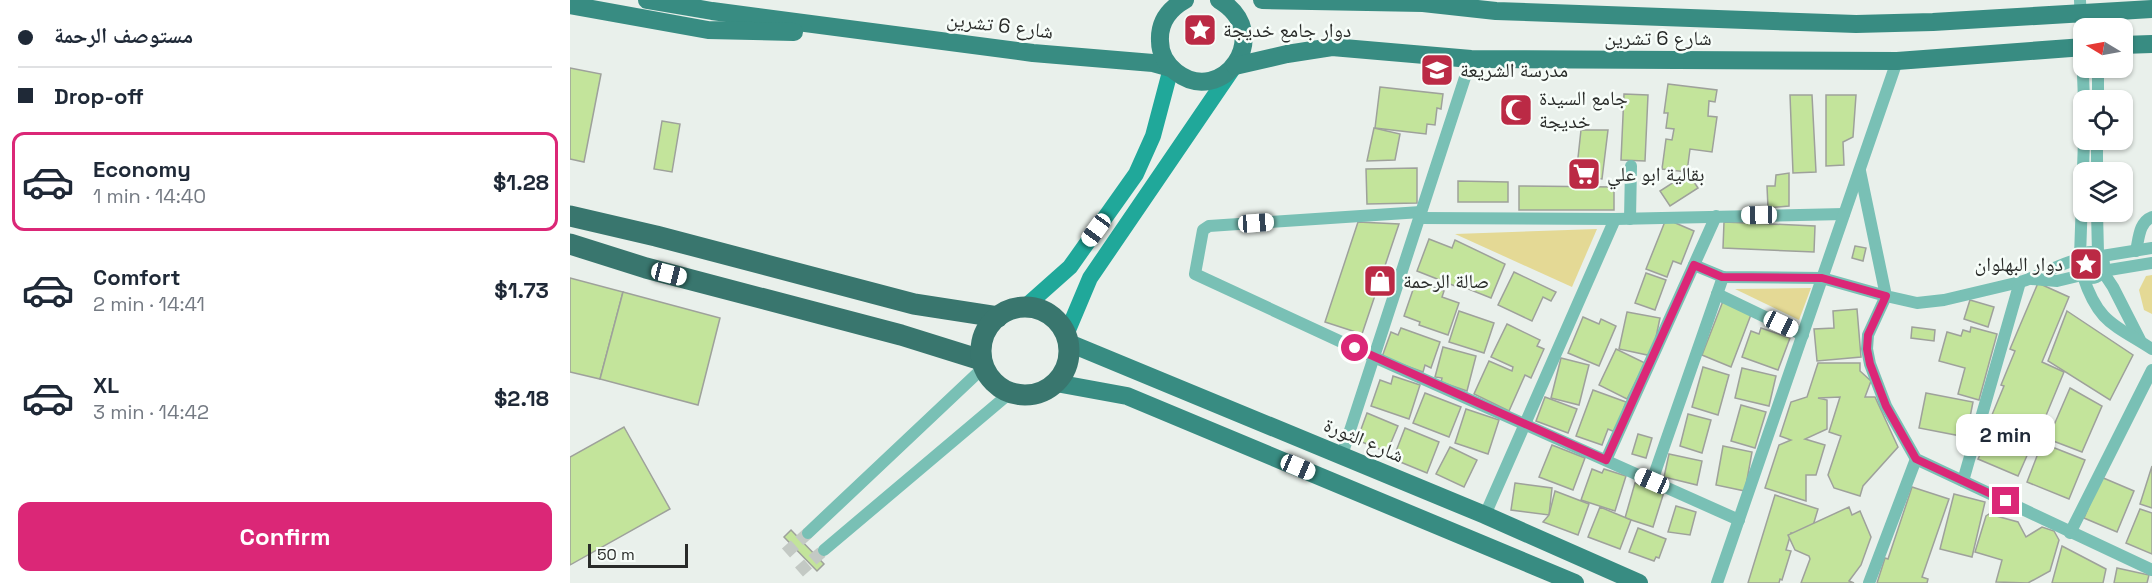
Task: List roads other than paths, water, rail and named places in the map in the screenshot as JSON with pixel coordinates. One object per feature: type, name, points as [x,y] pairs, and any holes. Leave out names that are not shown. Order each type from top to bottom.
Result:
[{"type":"highway","points":[[570,202],[656,236]]},
{"type":"highway","points":[[570,216],[656,236],[914,304],[998,316]]},
{"type":"highway","points":[[570,244],[646,268],[901,335],[983,364]]},
{"type":"highway","points":[[570,254],[646,268]]},
{"type":"highway","points":[[1025,307],[1050,314],[1060,323],[1068,339],[1069,357],[1065,371],[1046,391],[1035,395],[1022,396],[999,387],[990,378],[983,364],[982,340],[988,327],[998,316],[1010,310],[1025,307]]},
{"type":"main road","name":"شارع 6 تشرين","points":[[647,0],[712,11],[1033,53],[1154,63],[1171,68],[1182,77],[1196,81],[1210,81],[1224,76],[1235,66],[1332,47],[1471,59],[1897,61],[2073,48]]},
{"type":"main road","points":[[1025,307],[1070,267],[1136,174],[1153,136],[1171,68],[1163,57],[1160,31],[1172,8],[1185,0]]},
{"type":"main road","points":[[1068,339],[1090,278],[1242,55],[1245,42],[1244,28],[1230,6],[1220,0]]},
{"type":"main road","name":"شارع 6 تشرين","points":[[1262,0],[1498,5],[1856,24],[2089,14],[2152,9]]},
{"type":"main road","points":[[570,5],[708,30],[890,34]]},
{"type":"main road","points":[[2133,45],[2152,44]]},
{"type":"main road","name":"شارع الثورة","points":[[1068,339],[1485,515],[1631,581]]},
{"type":"main road","points":[[1056,383],[1127,396],[1575,583]]},
{"type":"street","points":[[1342,455],[1471,59]]},
{"type":"street","points":[[1717,583],[1897,61]]},
{"type":"street","points":[[2084,150],[2078,267],[2092,298],[2104,317],[2122,332],[2152,349]]},
{"type":"street","points":[[1630,219],[1631,165]]},
{"type":"street","points":[[1859,169],[1886,296],[1868,335],[1867,349],[1870,364],[1886,406],[1916,459],[2152,570]]},
{"type":"street","points":[[1739,520],[1198,277],[1194,270],[1203,230],[1209,225],[1420,215],[1630,219],[1844,214]]},
{"type":"street","points":[[1606,460],[1716,216]]},
{"type":"street","points":[[2136,251],[2142,226],[2146,219],[2152,216]]},
{"type":"street","points":[[1485,515],[1615,219]]},
{"type":"street","points":[[2098,222],[2100,255],[2105,263],[2103,272]]},
{"type":"street","points":[[1694,265],[1722,277],[1822,278],[1917,303],[1944,300],[2026,280],[2055,266],[2080,258],[2087,252],[2100,255],[2152,248]]},
{"type":"street","points":[[2026,280],[2057,281],[2083,275],[2091,279],[2103,272],[2152,263]]},
{"type":"street","points":[[2103,272],[2110,281],[2140,341]]},
{"type":"street","points":[[1652,481],[1722,277]]},
{"type":"street","points":[[1963,481],[2026,280]]},
{"type":"street","points":[[1717,294],[1803,334]]},
{"type":"street","points":[[808,533],[983,364]]},
{"type":"street","points":[[2070,532],[2152,370]]},
{"type":"street","points":[[824,550],[1010,393]]},
{"type":"street","points":[[1869,583],[1916,459]]},
{"type":"tunnel","points":[[786,553],[808,533]]},
{"type":"tunnel","points":[[799,572],[824,550]]},
{"type":"place","name":"دوار جامع خديجة","points":[[1200,30]]},
{"type":"place","name":"مدرسة الشريعة","points":[[1437,70]]},
{"type":"place","name":"جامع السيدة خديجة","points":[[1516,110]]},
{"type":"place","name":"بقالية ابو علي","points":[[1584,174]]},
{"type":"place","name":"دوار البهلوان","points":[[2086,264]]},
{"type":"place","name":"صالة الرحمة","points":[[1380,281]]}]
